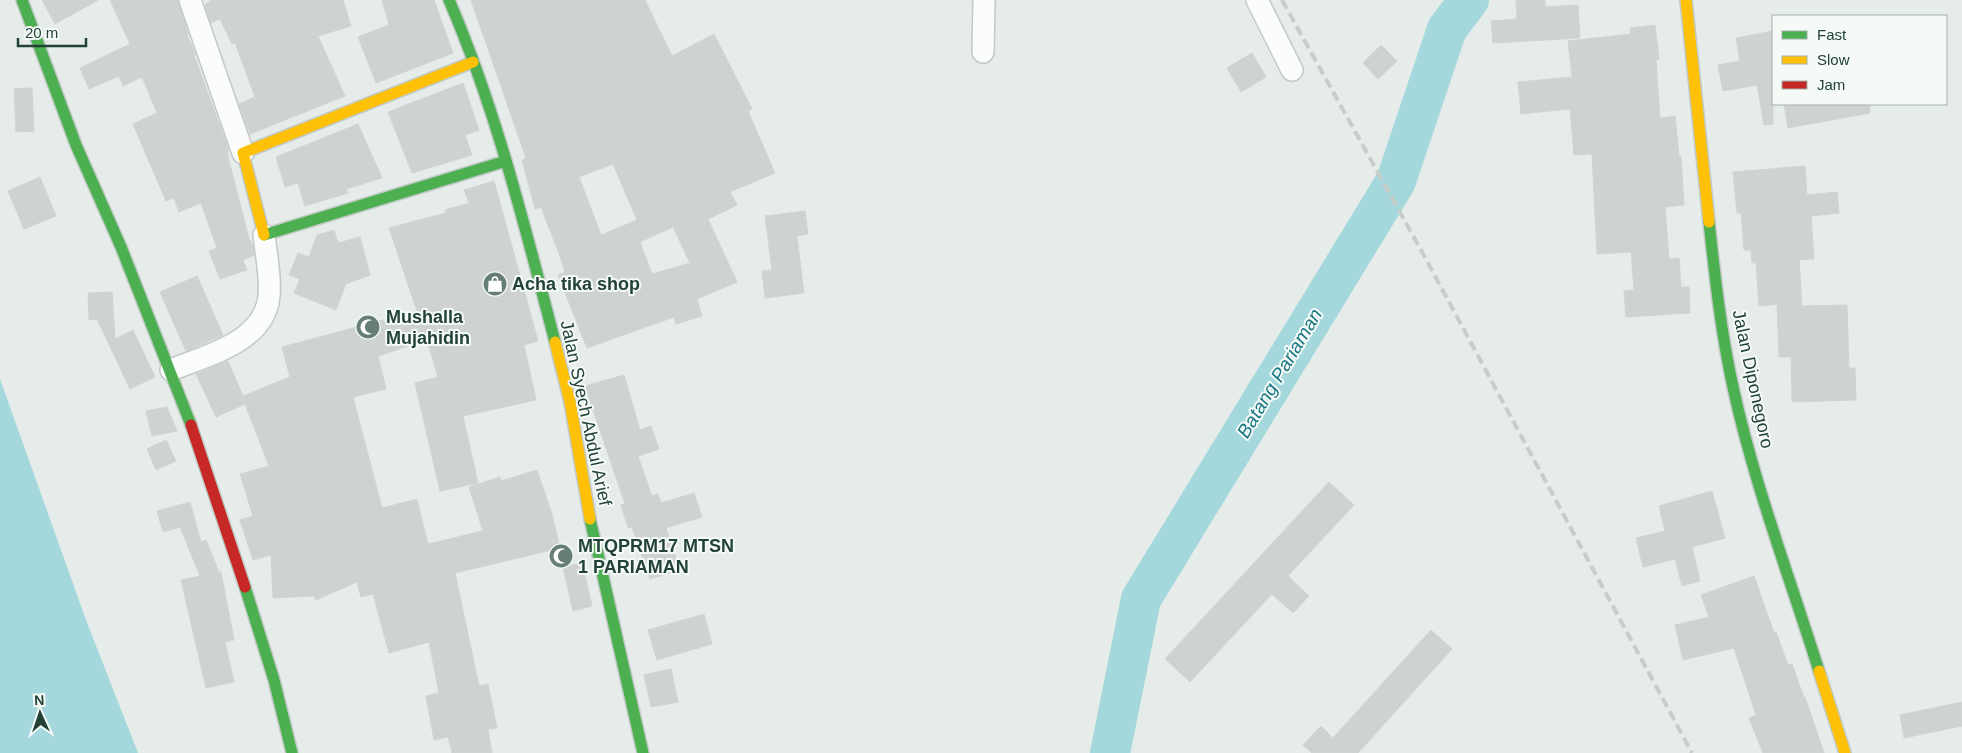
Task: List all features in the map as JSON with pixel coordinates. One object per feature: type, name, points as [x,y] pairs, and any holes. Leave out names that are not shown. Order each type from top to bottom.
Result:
[{"type":"street","points":[[22,0],[76,145],[121,247],[201,450],[274,680],[292,753]]},
{"type":"street","points":[[171,370],[243,339],[256,327],[265,313],[269,297],[264,235],[243,154],[190,0]]},
{"type":"street","name":"Jalan Syech Abdul Arief","points":[[449,0],[473,62],[506,161],[570,402],[592,528],[643,753]]},
{"type":"street","points":[[983,52],[984,0]]},
{"type":"street","points":[[1257,0],[1292,70]]},
{"type":"street","name":"Jalan Diponegoro","points":[[1686,0],[1715,276],[1733,386],[1750,452],[1845,753]]},
{"type":"street","points":[[243,154],[473,62]]},
{"type":"street","points":[[264,235],[506,161]]},
{"type":"water","points":[[0,379],[86,620],[138,753],[0,753]]},
{"type":"building","points":[[42,0],[98,0],[55,24]]},
{"type":"building","points":[[110,0],[178,0],[187,35],[196,55],[194,55],[228,148],[228,157],[249,239],[253,246],[254,255],[243,260],[247,270],[220,279],[209,251],[217,248],[201,203],[179,212],[174,198],[166,201],[133,124],[157,113],[142,77],[123,86],[119,76],[89,89],[80,68],[130,44]]},
{"type":"building","points":[[211,0],[343,0],[351,26],[318,36],[345,96],[250,134],[239,104],[255,97],[235,43],[232,44],[220,19],[211,23],[205,5]]},
{"type":"building","points":[[382,0],[434,0],[453,53],[376,83],[358,37],[389,25]]},
{"type":"building","points":[[471,0],[645,0],[672,56],[714,34],[752,109],[748,111],[775,173],[730,192],[737,205],[708,219],[737,282],[697,299],[702,316],[676,324],[674,317],[587,348],[558,275],[565,272],[558,251],[541,207],[535,209],[522,160],[526,158]],"holes":[[[613,164],[637,220],[601,235],[579,177]],[[673,227],[690,263],[652,274],[640,242]]]},
{"type":"building","points":[[1516,0],[1545,0],[1545,7],[1578,5],[1580,38],[1493,43],[1491,21],[1517,19]]},
{"type":"building","points":[[1655,25],[1659,59],[1656,60],[1660,118],[1675,116],[1679,156],[1681,156],[1684,205],[1665,207],[1669,259],[1679,258],[1681,287],[1689,287],[1690,313],[1626,317],[1624,291],[1634,290],[1631,252],[1597,254],[1592,154],[1574,155],[1570,109],[1521,114],[1518,82],[1572,77],[1568,41],[1631,34],[1630,28]]},
{"type":"building","points":[[1772,31],[1773,124],[1764,125],[1757,85],[1723,91],[1718,65],[1740,61],[1736,38]]},
{"type":"building","points":[[1381,45],[1397,61],[1378,79],[1363,63]]},
{"type":"building","points":[[1252,53],[1266,77],[1241,92],[1227,68]]},
{"type":"building","points":[[463,83],[479,130],[465,135],[472,155],[412,173],[388,112]]},
{"type":"building","points":[[32,88],[34,131],[16,132],[14,89]]},
{"type":"building","points":[[1784,105],[1869,105],[1870,113],[1788,128]]},
{"type":"building","points":[[358,124],[382,178],[346,189],[348,193],[305,206],[298,183],[285,187],[276,157]]},
{"type":"building","points":[[1805,166],[1807,195],[1837,192],[1839,213],[1811,216],[1814,259],[1799,260],[1802,306],[1847,305],[1849,368],[1855,368],[1856,400],[1792,402],[1791,357],[1779,357],[1777,304],[1759,306],[1756,263],[1752,263],[1751,250],[1744,250],[1741,213],[1737,213],[1733,172]]},
{"type":"building","points":[[40,177],[56,216],[24,229],[8,191]]},
{"type":"building","points":[[494,181],[538,341],[524,345],[536,400],[463,416],[478,483],[440,491],[415,383],[438,377],[427,340],[378,356],[386,389],[353,397],[382,508],[417,499],[428,544],[483,531],[469,487],[500,477],[501,481],[537,470],[552,514],[560,548],[455,573],[479,686],[488,684],[497,728],[488,729],[492,753],[452,753],[448,737],[434,740],[426,696],[439,693],[429,642],[389,653],[373,594],[361,597],[357,582],[316,600],[314,596],[273,598],[271,555],[253,560],[240,520],[253,516],[240,474],[269,466],[245,404],[216,417],[196,374],[228,361],[243,396],[290,377],[282,347],[383,320],[384,322],[417,311],[389,228],[446,213],[445,210],[469,203],[464,190]]},
{"type":"building","points":[[805,211],[808,234],[797,236],[804,293],[765,298],[762,271],[772,270],[765,216]]},
{"type":"building","points":[[334,230],[338,243],[360,237],[370,275],[346,284],[336,310],[294,293],[300,279],[289,275],[298,253],[309,257],[317,235]]},
{"type":"building","points":[[197,276],[223,335],[186,351],[160,292]]},
{"type":"building","points":[[112,292],[115,339],[133,330],[155,377],[130,389],[97,319],[89,320],[88,293]]},
{"type":"building","points":[[624,375],[640,430],[651,426],[659,449],[638,456],[652,496],[658,494],[661,503],[694,493],[702,517],[666,528],[680,570],[650,579],[632,527],[628,528],[621,505],[625,504],[585,386]]},
{"type":"building","points":[[167,407],[177,431],[152,436],[146,411]]},
{"type":"building","points":[[166,440],[176,461],[156,470],[147,449]]},
{"type":"building","points":[[1329,482],[1354,505],[1288,576],[1309,596],[1293,613],[1272,594],[1190,682],[1165,659]]},
{"type":"building","points":[[1712,491],[1725,538],[1692,547],[1700,581],[1682,586],[1675,559],[1643,567],[1636,538],[1665,531],[1659,506]]},
{"type":"building","points":[[190,502],[201,542],[206,540],[219,572],[221,572],[234,640],[225,642],[234,682],[206,688],[181,580],[200,576],[180,527],[163,532],[157,511]]},
{"type":"building","points":[[582,563],[592,606],[573,611],[563,567]]},
{"type":"building","points":[[1754,576],[1774,633],[1776,632],[1788,665],[1792,664],[1824,753],[1763,753],[1749,718],[1756,715],[1734,648],[1683,660],[1675,625],[1709,617],[1701,595]]},
{"type":"building","points":[[704,614],[712,644],[657,660],[648,630]]},
{"type":"building","points":[[1431,630],[1452,649],[1358,753],[1312,753],[1303,745],[1321,726],[1333,738]]},
{"type":"building","points":[[671,669],[678,702],[651,707],[644,675]]},
{"type":"building","points":[[1962,702],[1962,726],[1904,738],[1900,715]]},
{"type":"waterway","name":"Batang Pariaman","points":[[1110,753],[1141,599],[1396,181],[1447,29],[1469,0]]},
{"type":"railway","points":[[1282,0],[1421,250],[1692,753]]},
{"type":"traffic: fast","points":[[22,0],[76,145],[121,247],[191,425]]},
{"type":"traffic: fast","points":[[449,0],[466,41],[495,126],[521,212],[555,342]]},
{"type":"traffic: fast","points":[[264,235],[506,161]]},
{"type":"traffic: fast","points":[[1709,222],[1725,346],[1733,387],[1751,459],[1819,671]]},
{"type":"traffic: fast","points":[[590,519],[643,753]]},
{"type":"traffic: fast","points":[[245,587],[274,680],[292,753]]},
{"type":"traffic: slow","points":[[1686,0],[1709,222]]},
{"type":"traffic: slow","points":[[264,235],[243,153],[473,62]]},
{"type":"traffic: slow","points":[[555,342],[570,402],[590,519]]},
{"type":"traffic: slow","points":[[1819,671],[1845,753]]},
{"type":"traffic: jam","points":[[191,425],[245,587]]},
{"type":"place","name":"Acha tika shop","points":[[495,284]]},
{"type":"place","name":"Mushalla Mujahidin","points":[[368,327]]},
{"type":"place","name":"MTQPRM17 MTSN 1 PARIAMAN","points":[[561,556]]}]
